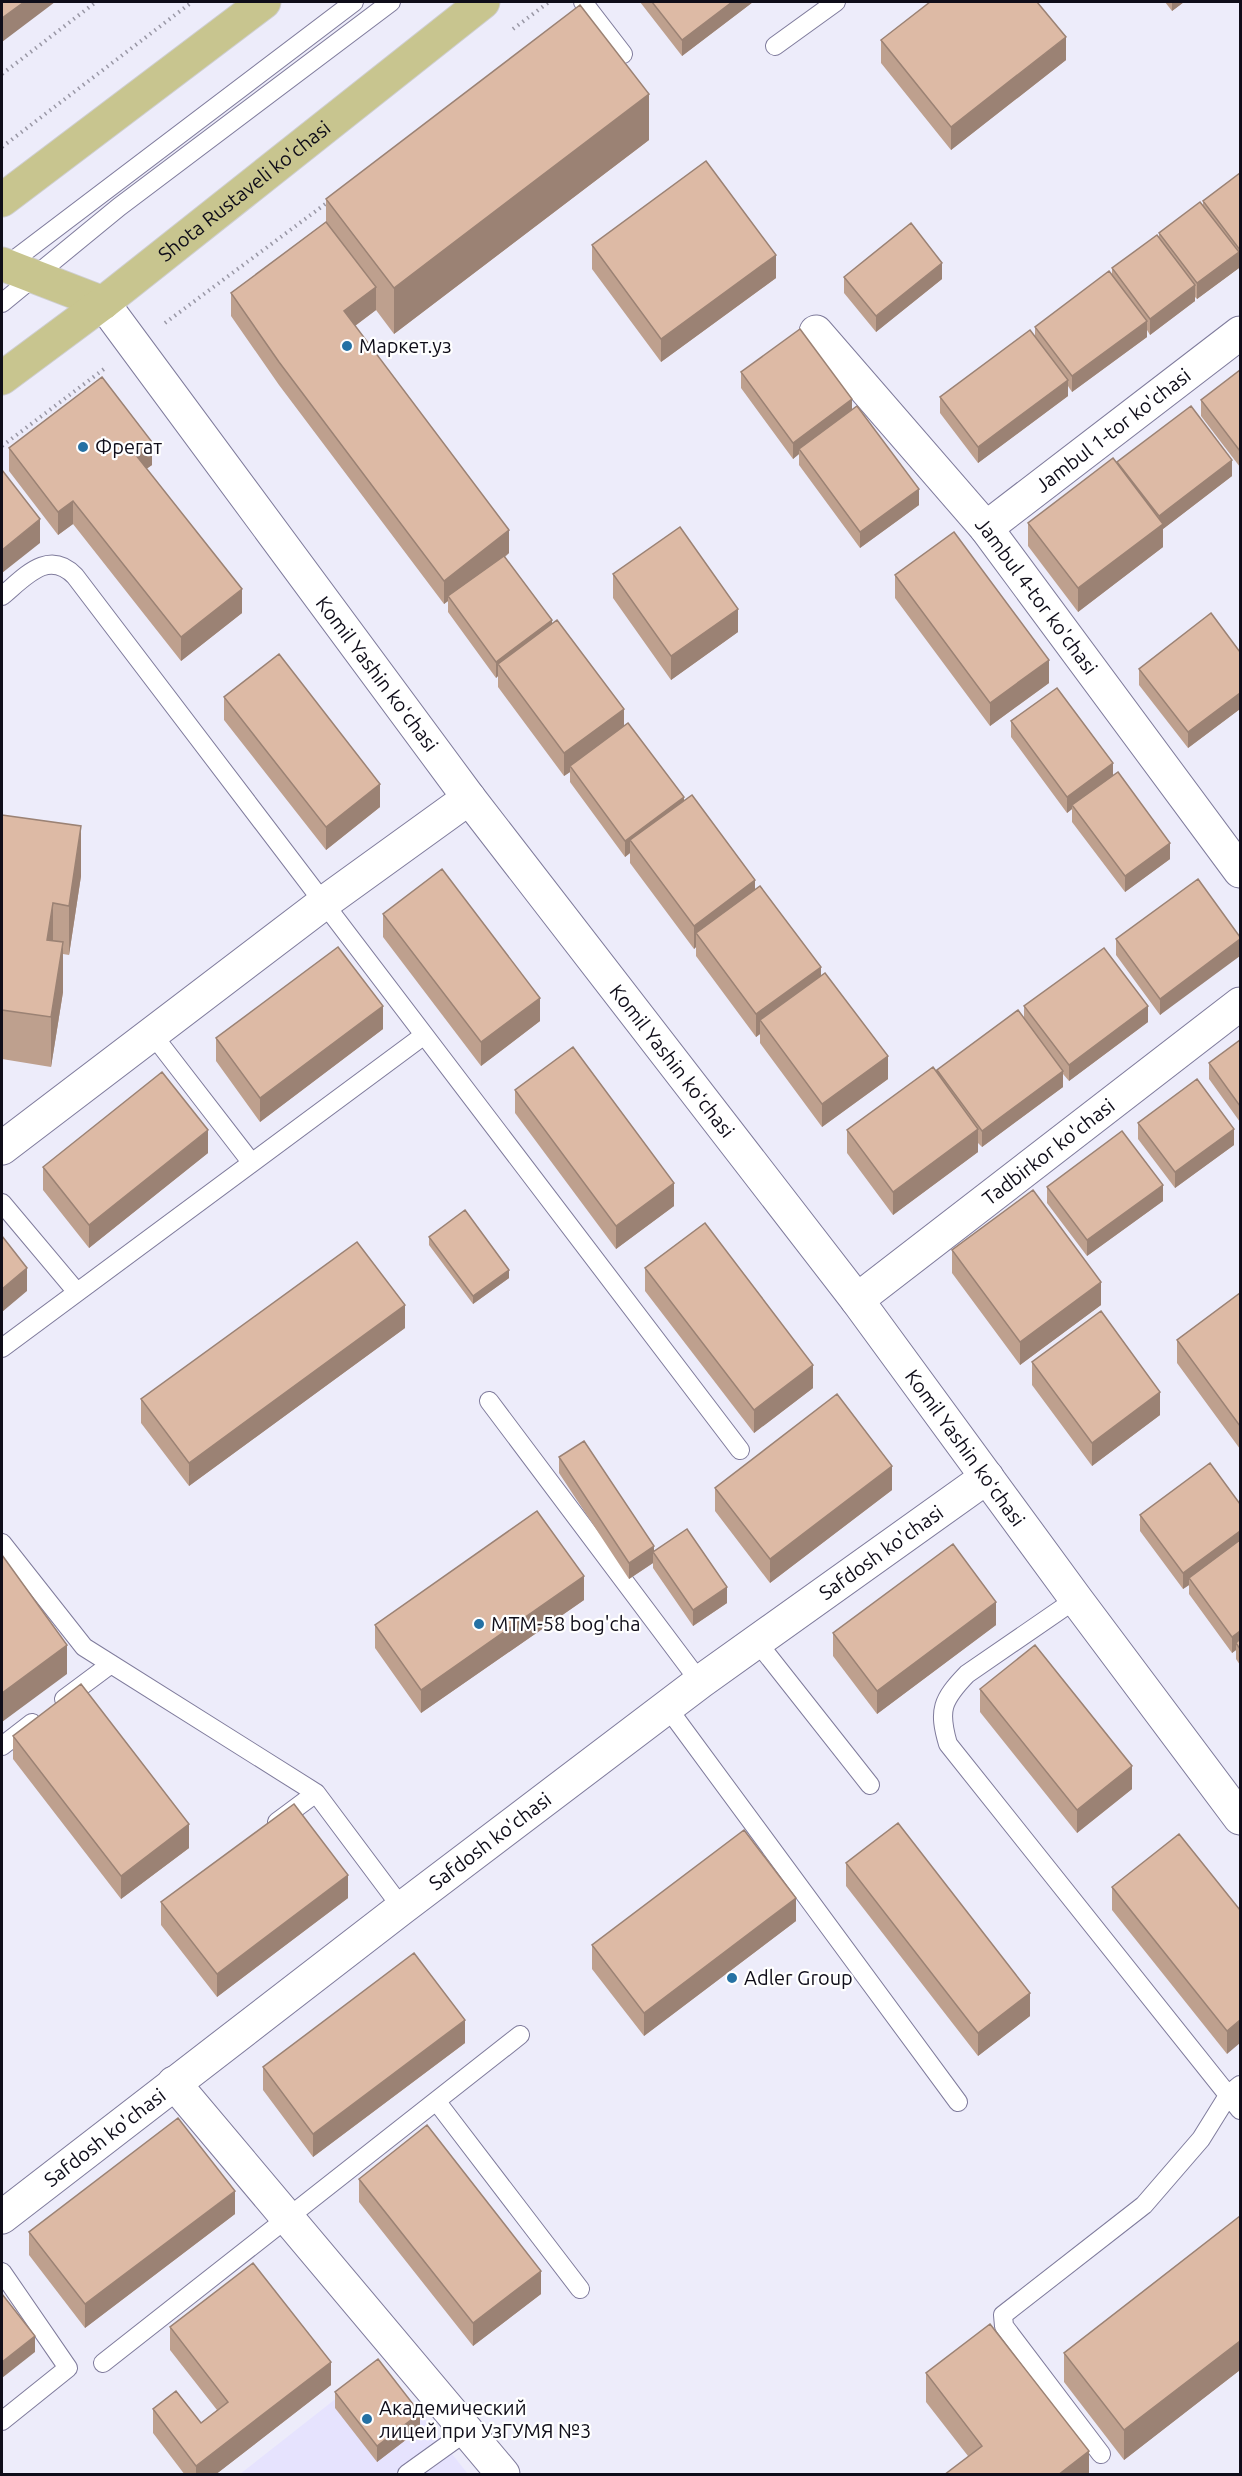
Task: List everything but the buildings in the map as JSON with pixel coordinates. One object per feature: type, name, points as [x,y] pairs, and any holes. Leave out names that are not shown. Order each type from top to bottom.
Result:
[{"type":"main road","points":[[2,200],[264,2]]},
{"type":"main road","name":"Shota Rustaveli ko'chasi","points":[[2,378],[103,303],[483,2]]},
{"type":"main road","points":[[3,266],[103,303]]},
{"type":"street","name":"Komil Yashin koʻchasi","points":[[103,303],[469,798],[857,1300],[1240,1818]]},
{"type":"street","name":"Jambul 4-tor ko'chasi","points":[[816,332],[986,528],[1240,872]]},
{"type":"street","name":"Jambul 1-tor ko'chasi","points":[[986,528],[1240,333]]},
{"type":"street","points":[[2,1148],[325,902],[469,798]]},
{"type":"street","name":"Tadbirkor ko'chasi","points":[[857,1300],[1240,1004]]},
{"type":"street","name":"Safdosh ko'chasi","points":[[2,2217],[402,1908],[700,1682],[758,1643],[987,1477]]},
{"type":"street","points":[[174,2083],[503,2475]]},
{"type":"lane","points":[[3,266],[354,2]]},
{"type":"lane","points":[[2,303],[119,207],[392,2]]},
{"type":"lane","points":[[583,2],[623,54]]},
{"type":"lane","points":[[775,46],[836,2]]},
{"type":"lane","points":[[2,596],[35,570],[49,563],[66,567],[325,902],[423,1036],[741,1450]]},
{"type":"lane","points":[[153,1035],[251,1162]]},
{"type":"lane","points":[[2,1348],[423,1036]]},
{"type":"lane","points":[[2,1203],[76,1291]]},
{"type":"lane","points":[[489,1401],[700,1682]]},
{"type":"lane","points":[[2,1543],[84,1647],[316,1793],[402,1908]]},
{"type":"lane","points":[[1076,1599],[967,1674],[952,1689],[943,1704],[942,1724],[948,1744],[1235,2090],[1240,2110]]},
{"type":"lane","points":[[758,1643],[870,1785]]},
{"type":"lane","points":[[2,1746],[111,1664]]},
{"type":"lane","points":[[667,1707],[958,2102]]},
{"type":"lane","points":[[260,1835],[316,1793]]},
{"type":"lane","points":[[103,2363],[288,2220],[520,2035]]},
{"type":"lane","points":[[1101,2454],[1004,2326],[1003,2315],[1144,2205],[1201,2139],[1235,2090]]},
{"type":"lane","points":[[436,2102],[580,2289]]},
{"type":"lane","points":[[2,2272],[68,2368],[2,2421]]},
{"type":"lane","points":[[407,2475],[466,2431]]},
{"type":"path","points":[[2,74],[96,2]]},
{"type":"path","points":[[2,147],[192,2]]},
{"type":"path","points":[[2,446],[333,199]]},
{"type":"shaded area","name":"Академический лицей при УзГУМЯ №3","points":[[380,2364],[468,2474],[240,2474]]},
{"type":"place","name":"Маркет.уз","points":[[347,346]]},
{"type":"place","name":"Фрегат","points":[[83,447]]},
{"type":"place","name":"MTM-58 bog'cha","points":[[479,1624]]},
{"type":"place","name":"Adler Group","points":[[732,1978]]},
{"type":"place","name":"Академический лицей при УзГУМЯ №3","points":[[367,2419]]}]
